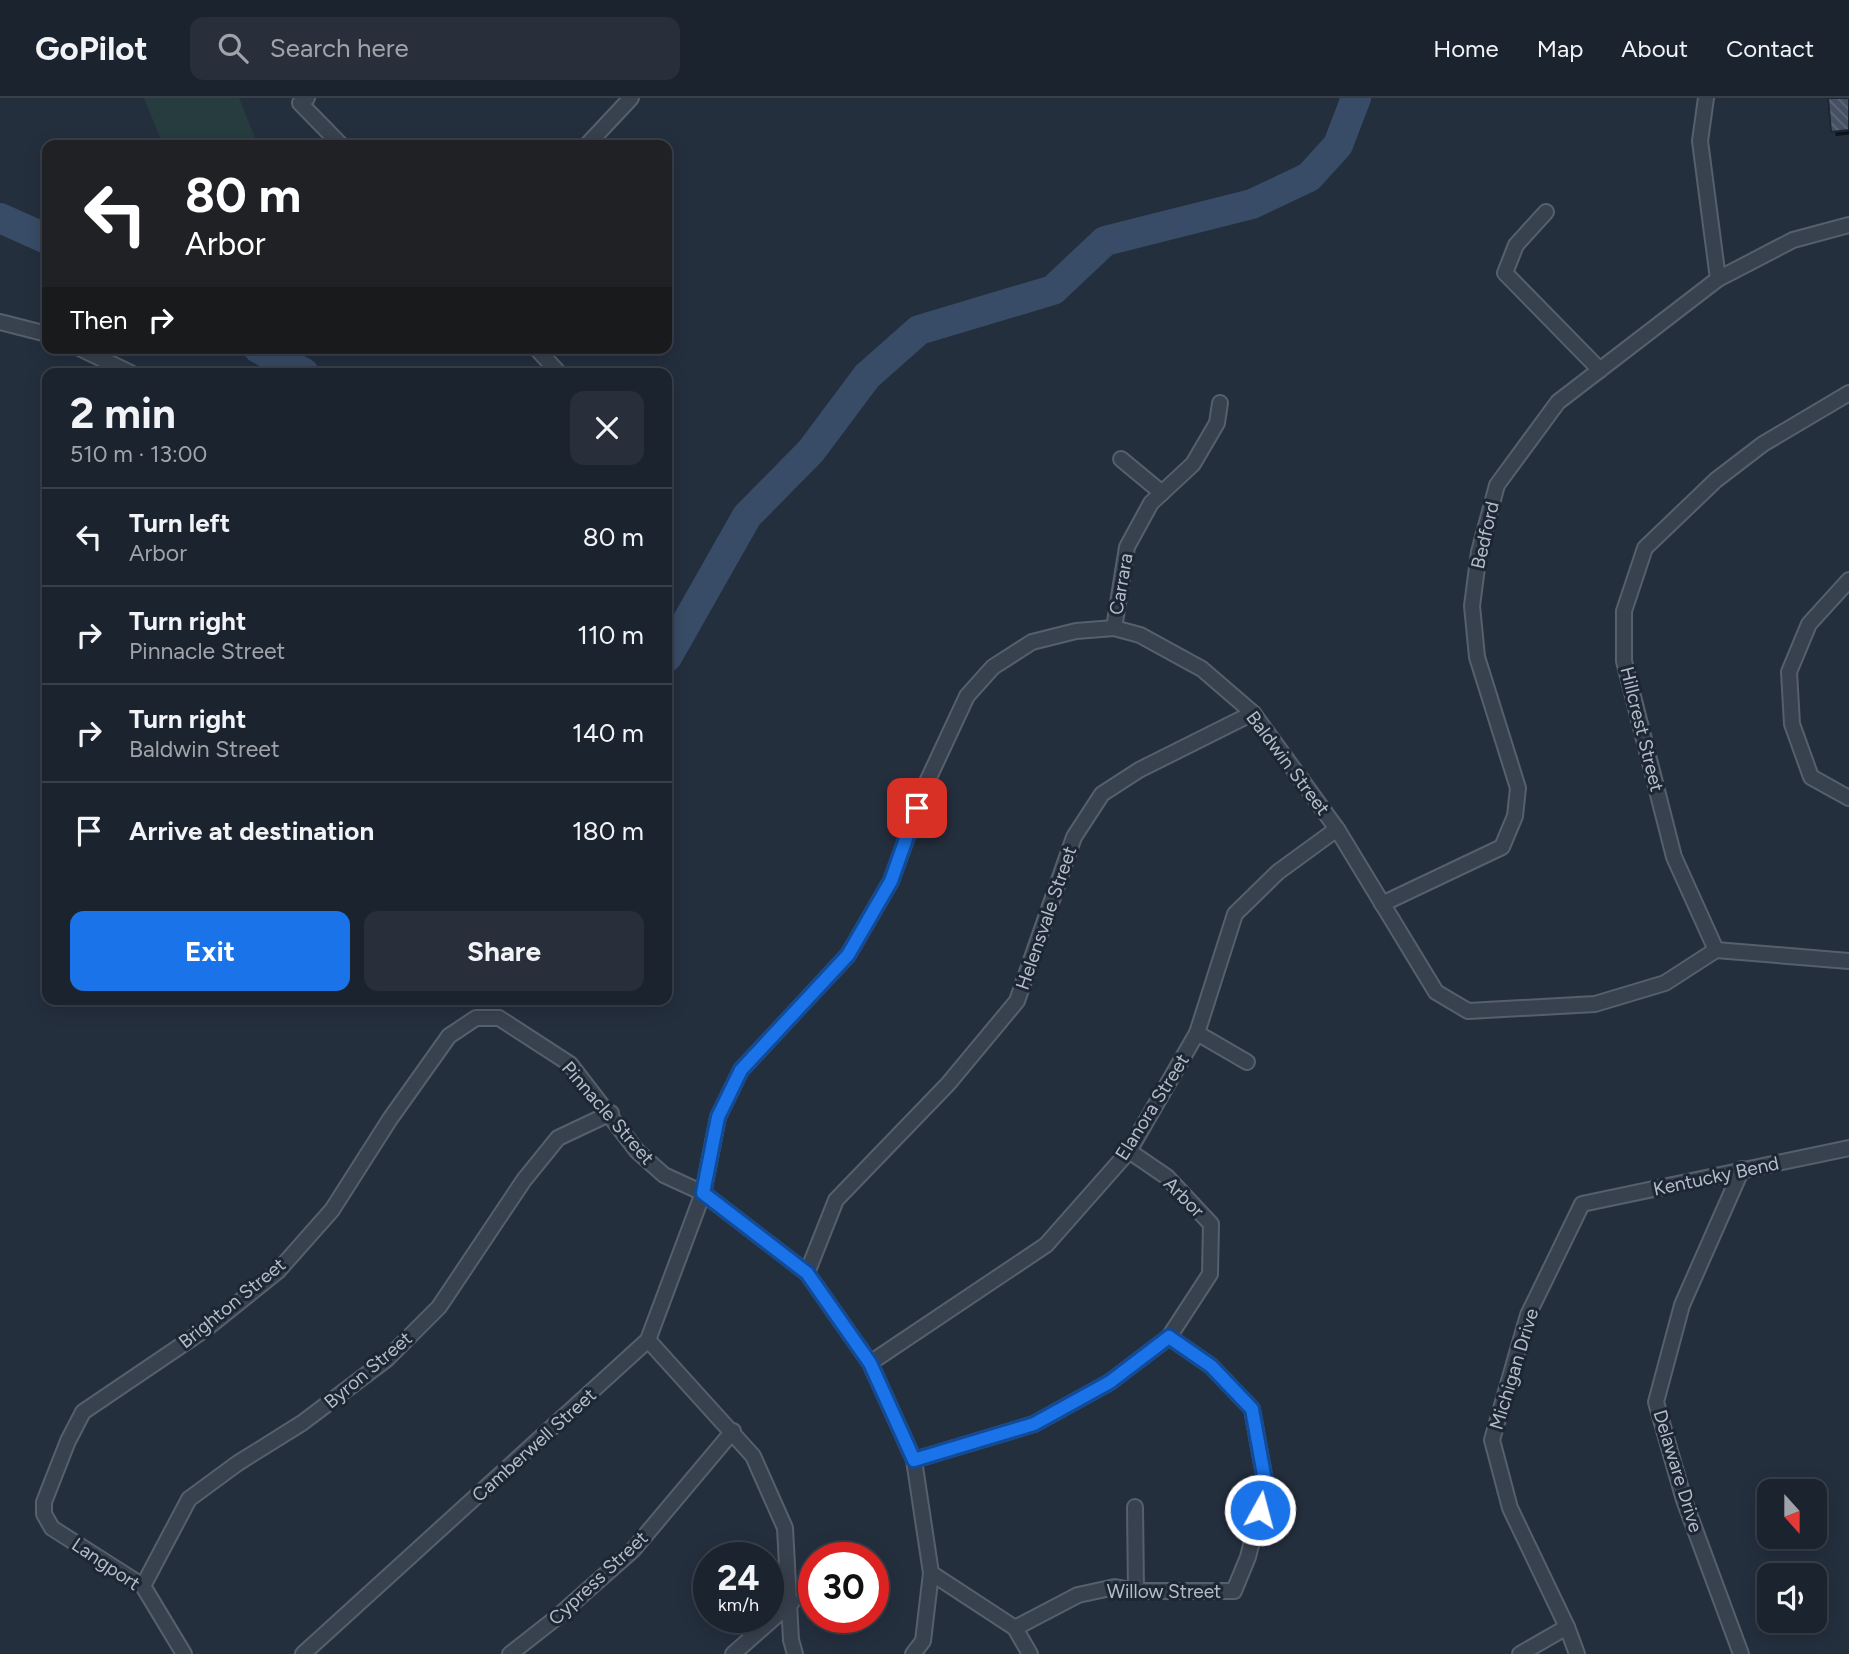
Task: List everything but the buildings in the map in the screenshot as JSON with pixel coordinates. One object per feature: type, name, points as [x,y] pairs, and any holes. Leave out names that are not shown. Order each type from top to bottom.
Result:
[{"type":"street","points":[[307,98],[300,103],[336,140]]},
{"type":"street","points":[[592,140],[631,98]]},
{"type":"street","points":[[1706,98],[1700,141],[1718,279]]},
{"type":"street","points":[[1546,212],[1516,245],[1505,273],[1600,370]]},
{"type":"street","name":"Bedford","points":[[1382,904],[1502,847],[1515,816],[1518,788],[1477,657],[1472,607],[1479,552],[1497,485],[1558,402],[1718,279],[1793,240],[1849,225]]},
{"type":"street","points":[[0,322],[42,333]]},
{"type":"street","points":[[91,354],[121,368]]},
{"type":"street","points":[[542,354],[554,368]]},
{"type":"street","name":"Hillcrest Street","points":[[1717,950],[1674,857],[1624,661],[1624,611],[1645,548],[1716,480],[1763,444],[1849,393]]},
{"type":"street","name":"Carrara","points":[[1114,628],[1126,547],[1151,503],[1193,464],[1217,423],[1220,403]]},
{"type":"street","points":[[1121,459],[1162,493]]},
{"type":"street","points":[[1849,580],[1809,624],[1789,672],[1792,724],[1811,776],[1849,798]]},
{"type":"street","name":"Baldwin Street","points":[[703,1193],[718,1117],[741,1070],[848,955],[891,881],[926,784],[967,696],[993,667],[1032,642],[1076,631],[1114,628],[1140,635],[1202,669],[1253,713],[1338,829],[1436,992],[1468,1011],[1595,1004],[1665,983],[1717,950]]},
{"type":"street","name":"Helensvale Street","points":[[807,1273],[836,1200],[948,1084],[1017,1001],[1074,837],[1102,794],[1139,770],[1253,713]]},
{"type":"street","name":"Elanora Street","points":[[870,1363],[1046,1245],[1129,1151],[1197,1032],[1235,914],[1278,872],[1338,829]]},
{"type":"street","points":[[1717,950],[1849,961]]},
{"type":"street","name":"Pinnacle Street","points":[[476,1018],[499,1018],[570,1064],[611,1113],[637,1151],[664,1175],[703,1193],[807,1273],[870,1363],[914,1460],[931,1573],[923,1641],[913,1654]]},
{"type":"street","name":"Brighton Street","points":[[44,1514],[44,1502],[68,1441],[83,1412],[207,1328],[278,1271],[332,1210],[390,1119],[449,1036],[476,1018]]},
{"type":"street","points":[[1197,1032],[1247,1062]]},
{"type":"street","name":"Byron Street","points":[[143,1586],[189,1499],[238,1463],[302,1423],[387,1359],[439,1307],[524,1180],[558,1138],[611,1113]]},
{"type":"street","name":"Kentucky Bend","points":[[1582,1204],[1849,1148]]},
{"type":"street","name":"Arbor","points":[[914,1460],[1034,1424],[1110,1382],[1169,1337],[1210,1274],[1211,1224],[1167,1177],[1129,1151]]},
{"type":"street","name":"Delaware Drive","points":[[1741,1654],[1684,1500],[1656,1402],[1682,1305],[1742,1170]]},
{"type":"street","name":"Camberwell Street","points":[[303,1654],[648,1340],[703,1193]]},
{"type":"street","name":"Michigan Drive","points":[[1577,1654],[1567,1627],[1510,1508],[1492,1440],[1528,1315],[1582,1204]]},
{"type":"street","name":"Willow Street","points":[[1014,1628],[1078,1595],[1115,1587],[1136,1591],[1234,1591],[1248,1557],[1266,1486],[1252,1409],[1211,1366],[1169,1337]]},
{"type":"street","points":[[648,1340],[753,1455],[785,1528],[792,1602],[791,1640],[795,1654]]},
{"type":"street","name":"Cypress Street","points":[[510,1654],[556,1619],[633,1550],[733,1431]]},
{"type":"street","points":[[1135,1507],[1136,1591]]},
{"type":"street","name":"Langport","points":[[44,1514],[52,1528],[143,1586],[184,1654]]},
{"type":"street","points":[[931,1573],[1014,1628],[1030,1654]]},
{"type":"street","points":[[733,1654],[792,1602]]},
{"type":"street","points":[[1520,1654],[1567,1627]]},
{"type":"green space","points":[[144,98],[239,98],[256,140],[161,140]]},
{"type":"waterway","points":[[672,648],[747,516],[811,451],[867,376],[919,330],[1053,290],[1105,241],[1252,204],[1309,177],[1338,145],[1356,98]]},
{"type":"waterway","points":[[0,218],[42,237]]},
{"type":"waterway","points":[[269,354],[295,368]]},
{"type":"route","points":[[917,808],[891,881],[848,955],[741,1070],[718,1117],[703,1193],[807,1273],[870,1363],[914,1460],[1034,1424],[1110,1382],[1169,1337],[1211,1366],[1252,1409],[1266,1486],[1260,1510]]}]
